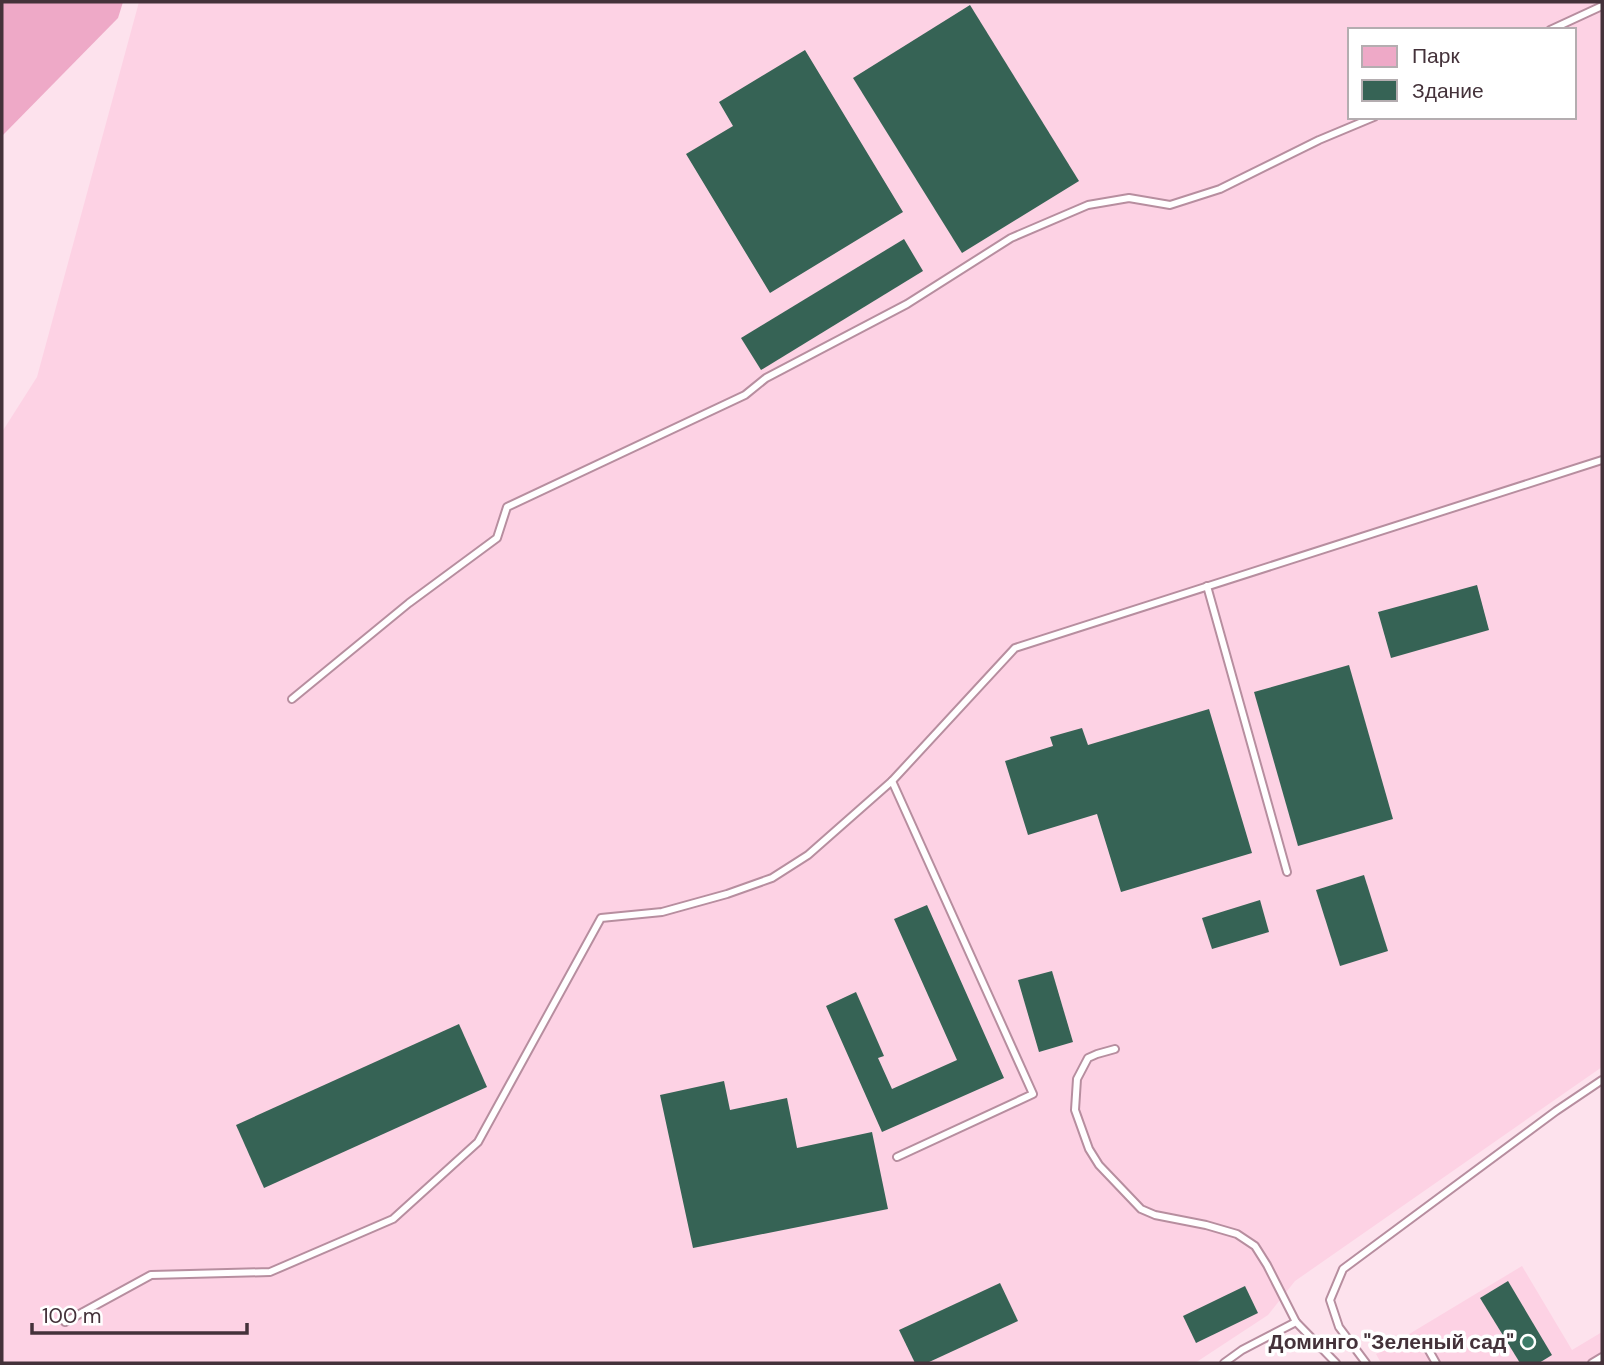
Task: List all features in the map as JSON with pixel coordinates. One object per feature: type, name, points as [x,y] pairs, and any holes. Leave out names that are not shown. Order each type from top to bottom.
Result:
[{"type":"lane","points":[[1554,28],[1602,6]]},
{"type":"lane","points":[[292,699],[409,603],[497,538],[507,507],[745,396],[766,378],[907,304],[1011,238],[1088,205],[1129,198],[1170,205],[1220,188],[1319,139],[1369,119]]},
{"type":"lane","points":[[65,1322],[151,1275],[270,1272],[393,1219],[478,1142],[601,918],[662,912],[727,894],[772,878],[808,855],[892,781],[1015,648],[1602,460]]},
{"type":"lane","points":[[1207,586],[1287,872]]},
{"type":"lane","points":[[892,781],[1032,1094],[897,1157]]},
{"type":"lane","points":[[1115,1049],[1088,1058],[1077,1079],[1075,1110],[1089,1149],[1098,1165],[1141,1209],[1155,1215],[1237,1234],[1255,1246],[1296,1322],[1336,1363]]},
{"type":"lane","points":[[1366,1363],[1339,1327],[1330,1300],[1343,1269],[1602,1080]]},
{"type":"lane","points":[[1224,1363],[1242,1350],[1296,1322]]},
{"type":"lane","points":[[1427,1347],[1436,1363]]},
{"type":"lane","points":[[1592,1363],[1602,1357]]},
{"type":"shaded area","points":[[139,2],[1602,2],[1602,1067],[1295,1281],[1268,1315],[1195,1363],[2,1363],[2,432],[37,377]]},
{"type":"shaded area","points":[[1522,1266],[1572,1350],[1602,1332],[1602,1363],[1381,1363],[1376,1354]]},
{"type":"green space","points":[[2,2],[123,2],[118,18],[2,136]]},
{"type":"building","points":[[970,5],[1079,181],[962,253],[853,78]]},
{"type":"building","points":[[805,50],[903,212],[770,293],[686,154],[733,126],[719,102]]},
{"type":"building","points":[[904,239],[923,271],[761,370],[741,338]]},
{"type":"building","points":[[1477,585],[1489,630],[1391,658],[1378,612]]},
{"type":"building","points":[[1349,665],[1393,819],[1298,846],[1254,692]]},
{"type":"building","points":[[1209,709],[1252,853],[1121,892],[1097,814],[1028,835],[1005,761],[1053,746],[1050,737],[1082,728],[1088,745]]},
{"type":"building","points":[[1364,875],[1388,951],[1340,966],[1316,890]]},
{"type":"building","points":[[1260,900],[1269,932],[1212,949],[1202,918]]},
{"type":"building","points":[[927,905],[1004,1078],[882,1132],[826,1006],[856,992],[884,1056],[878,1058],[892,1089],[957,1060],[894,919]]},
{"type":"building","points":[[1052,971],[1073,1042],[1039,1052],[1018,980]]},
{"type":"building","points":[[459,1024],[487,1087],[264,1188],[236,1125]]},
{"type":"building","points":[[724,1081],[730,1110],[787,1098],[797,1148],[872,1132],[888,1209],[693,1248],[660,1095]]},
{"type":"building","points":[[1508,1281],[1552,1355],[1539,1363],[1520,1363],[1480,1298]]},
{"type":"building","points":[[1000,1283],[1018,1321],[927,1363],[915,1363],[899,1330]]},
{"type":"building","points":[[1245,1286],[1258,1313],[1196,1343],[1183,1316]]},
{"type":"place","name":"Доминго \"Зеленый сад\"","points":[[1528,1342]]}]
